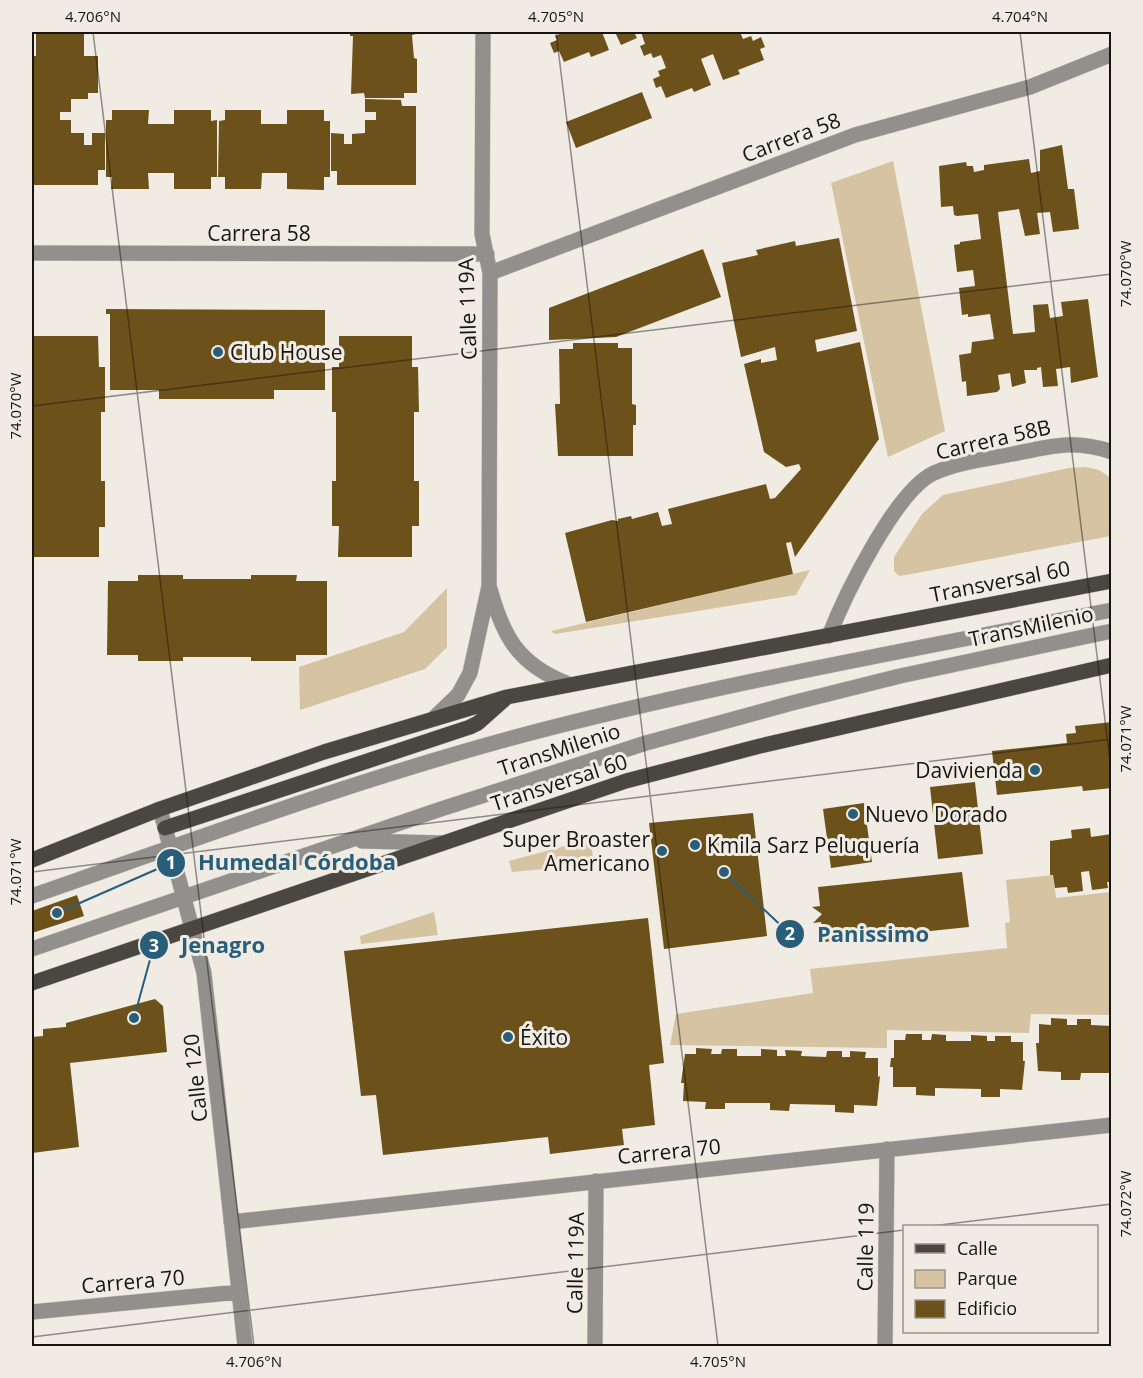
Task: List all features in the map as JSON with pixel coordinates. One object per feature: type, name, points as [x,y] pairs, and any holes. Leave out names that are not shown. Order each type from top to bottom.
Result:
[{"type":"main road","name":"Transversal 60","points":[[32,860],[160,809],[435,717],[507,696],[1112,581]]},
{"type":"main road","name":"Transversal 60","points":[[32,983],[442,843],[648,776],[760,746],[1112,665]]},
{"type":"main road","points":[[165,828],[470,727],[478,723],[507,696]]},
{"type":"street","name":"Calle 119A","points":[[435,717],[458,695],[470,673],[489,586],[490,273],[482,234],[483,32]]},
{"type":"street","name":"Carrera 58","points":[[490,273],[855,135],[1030,87],[1112,54]]},
{"type":"street","name":"Carrera 58","points":[[32,253],[487,254]]},
{"type":"street","name":"Carrera 58B","points":[[829,636],[842,600],[887,525],[906,496],[932,474],[1060,444],[1088,444],[1112,452]]},
{"type":"street","name":"Calle 119A","points":[[489,586],[499,620],[524,659],[542,674],[566,683]]},
{"type":"street","name":"TransMilenio","points":[[32,896],[403,770],[572,723],[895,653],[1112,610]]},
{"type":"street","name":"TransMilenio","points":[[32,949],[350,840],[646,743],[792,702],[993,655],[1112,631]]},
{"type":"street","name":"Calle 120","points":[[160,809],[204,973],[245,1347]]},
{"type":"street","points":[[350,840],[442,843]]},
{"type":"street","name":"Carrera 70","points":[[231,1222],[596,1180],[1112,1125]]},
{"type":"street","name":"Calle 119","points":[[885,1347],[887,1149]]},
{"type":"street","name":"Calle 119A","points":[[595,1347],[596,1180]]},
{"type":"street","name":"Carrera 70","points":[[32,1312],[239,1292]]},
{"type":"green space","points":[[893,161],[945,431],[888,457],[831,183]]},
{"type":"green space","points":[[1086,467],[1099,470],[1111,478],[1111,536],[906,575],[899,576],[894,571],[894,557],[922,514],[943,495],[1069,468]]},
{"type":"green space","points":[[810,570],[796,595],[555,634],[551,631]]},
{"type":"green space","points":[[447,588],[447,647],[425,669],[300,710],[299,667],[404,632]]},
{"type":"green space","points":[[591,839],[593,859],[589,865],[512,872],[509,861]]},
{"type":"green space","points":[[1053,875],[1056,898],[1111,892],[1111,1015],[1031,1014],[1029,1033],[887,1030],[887,1048],[670,1045],[676,1014],[813,993],[810,969],[1007,948],[1005,923],[1010,922],[1006,880]]},
{"type":"green space","points":[[434,912],[438,935],[361,944],[360,936]]},
{"type":"building","points":[[36,32],[84,32],[84,56],[98,56],[98,93],[88,93],[88,99],[71,99],[71,112],[60,112],[60,120],[71,120],[71,133],[84,133],[84,145],[92,145],[92,133],[105,133],[105,170],[98,170],[98,185],[32,185],[32,106],[34,106],[32,56],[36,56]]},
{"type":"building","points":[[350,32],[416,32],[412,35],[414,58],[417,59],[417,93],[404,93],[404,98],[365,98],[364,93],[351,94],[353,36],[350,36]]},
{"type":"building","points":[[564,32],[602,32],[609,50],[591,57],[589,52],[564,62],[559,51],[554,53],[550,43],[557,40],[555,36]]},
{"type":"building","points":[[615,32],[641,32],[635,34],[637,38],[621,45]]},
{"type":"building","points":[[641,32],[740,32],[743,39],[751,36],[753,41],[761,37],[765,47],[760,49],[764,60],[738,70],[740,74],[723,80],[713,54],[701,59],[711,85],[694,92],[692,88],[666,98],[661,86],[656,88],[653,79],[660,76],[658,71],[666,68],[661,55],[653,58],[651,53],[644,56],[640,46],[645,44]]},
{"type":"building","points":[[642,92],[652,118],[576,148],[566,122]]},
{"type":"building","points":[[365,99],[401,100],[402,106],[416,106],[416,185],[337,185],[337,171],[331,171],[331,133],[344,134],[344,144],[352,144],[352,134],[365,133],[365,120],[376,120],[376,112],[365,112]]},
{"type":"building","points":[[112,110],[149,110],[148,124],[174,124],[174,110],[211,110],[211,121],[217,120],[217,177],[211,177],[211,189],[174,189],[174,173],[148,173],[149,189],[111,189],[112,177],[106,177],[106,120],[112,120]]},
{"type":"building","points":[[225,110],[261,110],[261,124],[287,124],[287,110],[324,110],[324,121],[330,121],[330,177],[324,177],[324,190],[287,189],[287,173],[262,173],[261,189],[225,189],[225,177],[218,177],[219,121],[225,120]]},
{"type":"building","points":[[1062,145],[1068,189],[1074,189],[1079,229],[1053,232],[1050,212],[1037,213],[1040,234],[1025,236],[1019,209],[998,212],[1013,334],[1035,332],[1033,305],[1048,304],[1050,318],[1063,316],[1061,302],[1088,299],[1098,377],[1071,383],[1070,367],[1056,369],[1058,386],[1043,387],[1041,367],[1037,370],[1024,370],[1026,383],[1012,387],[1010,373],[998,375],[1000,389],[997,392],[967,396],[966,381],[962,382],[959,355],[971,353],[972,342],[994,339],[990,314],[968,317],[968,314],[962,315],[959,288],[975,286],[973,270],[957,272],[954,245],[981,239],[978,214],[957,216],[954,215],[953,206],[941,207],[939,166],[966,162],[967,166],[973,166],[974,172],[984,170],[984,165],[1029,159],[1031,173],[1040,171],[1040,150]]},
{"type":"building","points":[[839,238],[857,331],[815,340],[817,352],[860,342],[879,439],[795,557],[791,542],[786,543],[793,574],[586,622],[565,533],[612,520],[618,521],[618,519],[631,516],[632,519],[658,512],[662,526],[672,524],[668,509],[766,484],[770,499],[775,498],[801,469],[799,464],[786,467],[764,452],[744,364],[761,359],[761,363],[777,360],[775,347],[741,357],[722,263],[758,255],[756,250],[795,241],[796,246]]},
{"type":"building","points":[[703,249],[721,297],[616,337],[549,340],[549,308]]},
{"type":"building","name":"Club House","points":[[106,309],[325,310],[325,390],[274,390],[274,399],[159,399],[159,390],[110,390],[110,314],[106,314]]},
{"type":"building","points":[[32,336],[98,336],[99,367],[105,367],[105,412],[101,412],[101,481],[105,481],[105,527],[99,527],[99,557],[32,557]]},
{"type":"building","points":[[339,336],[412,336],[412,367],[418,367],[419,412],[414,412],[414,481],[419,481],[419,526],[412,526],[412,557],[338,557],[339,526],[332,526],[332,481],[336,481],[336,412],[332,412],[332,367],[339,367]]},
{"type":"building","points":[[573,343],[618,343],[618,348],[632,348],[632,404],[636,405],[636,425],[633,425],[633,456],[558,456],[555,404],[560,404],[559,349],[573,349]]},
{"type":"building","points":[[138,575],[183,575],[183,579],[251,579],[251,575],[297,575],[296,581],[327,581],[327,655],[296,655],[296,661],[251,661],[251,657],[183,657],[183,661],[138,661],[138,655],[107,655],[108,581],[138,581]]},
{"type":"building","points":[[1112,722],[1112,788],[1083,791],[1082,786],[997,795],[992,751],[1067,743],[1066,734],[1076,733],[1075,726]]},
{"type":"building","points":[[975,782],[983,854],[938,859],[930,787]]},
{"type":"building","points":[[864,803],[872,862],[831,868],[823,809]]},
{"type":"building","points":[[753,813],[767,936],[664,949],[649,823]]},
{"type":"building","points":[[1090,828],[1091,837],[1112,834],[1112,882],[1107,882],[1108,888],[1092,890],[1089,871],[1081,872],[1083,891],[1068,893],[1067,887],[1055,888],[1053,875],[1050,875],[1050,841],[1072,838],[1071,830]]},
{"type":"building","points":[[962,872],[969,927],[824,942],[821,922],[813,923],[822,914],[812,907],[820,906],[818,887]]},
{"type":"building","points":[[77,895],[84,916],[32,933],[32,911]]},
{"type":"building","name":"Éxito","points":[[648,918],[664,1063],[649,1065],[655,1125],[622,1129],[624,1145],[550,1154],[548,1137],[383,1155],[376,1095],[361,1096],[344,951]]},
{"type":"building","points":[[155,999],[163,1006],[167,1052],[70,1063],[79,1147],[32,1153],[32,1037],[43,1036],[43,1029],[66,1027],[66,1023]]},
{"type":"building","points":[[1051,1018],[1067,1019],[1067,1025],[1077,1025],[1077,1019],[1091,1019],[1091,1025],[1112,1026],[1112,1073],[1081,1073],[1080,1080],[1061,1080],[1061,1072],[1038,1071],[1036,1043],[1039,1043],[1039,1024],[1051,1025]]},
{"type":"building","points":[[906,1034],[922,1034],[922,1040],[931,1040],[932,1034],[946,1035],[946,1041],[971,1041],[971,1035],[987,1036],[987,1041],[995,1041],[995,1036],[1011,1036],[1011,1042],[1023,1042],[1023,1061],[1025,1061],[1022,1090],[1000,1089],[1000,1097],[981,1097],[981,1089],[935,1088],[935,1096],[916,1095],[916,1087],[893,1087],[893,1067],[890,1067],[891,1058],[894,1058],[894,1040],[905,1040]]},
{"type":"building","points":[[696,1048],[712,1049],[711,1054],[721,1054],[722,1049],[737,1049],[737,1056],[761,1056],[761,1049],[777,1050],[777,1056],[786,1056],[785,1050],[802,1051],[801,1056],[826,1057],[827,1051],[842,1051],[842,1057],[850,1057],[850,1051],[866,1052],[865,1058],[878,1058],[878,1077],[880,1076],[877,1106],[854,1105],[854,1113],[835,1112],[835,1105],[790,1104],[789,1111],[770,1110],[770,1103],[725,1103],[725,1109],[705,1109],[706,1102],[683,1101],[684,1083],[681,1083],[685,1054],[696,1054]]},
{"type":"place","name":"Club House","points":[[218,352]]},
{"type":"place","name":"Davivienda","points":[[1035,770]]},
{"type":"place","name":"Nuevo Dorado","points":[[853,814]]},
{"type":"place","name":"Kmila Sarz Peluquería","points":[[695,845]]},
{"type":"place","name":"Super Broaster Americano","points":[[662,851]]},
{"type":"place","name":"Panissimo","points":[[724,872]]},
{"type":"place","name":"Humedal Córdoba","points":[[57,913]]},
{"type":"place","name":"Jenagro","points":[[134,1018]]},
{"type":"place","name":"Éxito","points":[[508,1037]]}]
